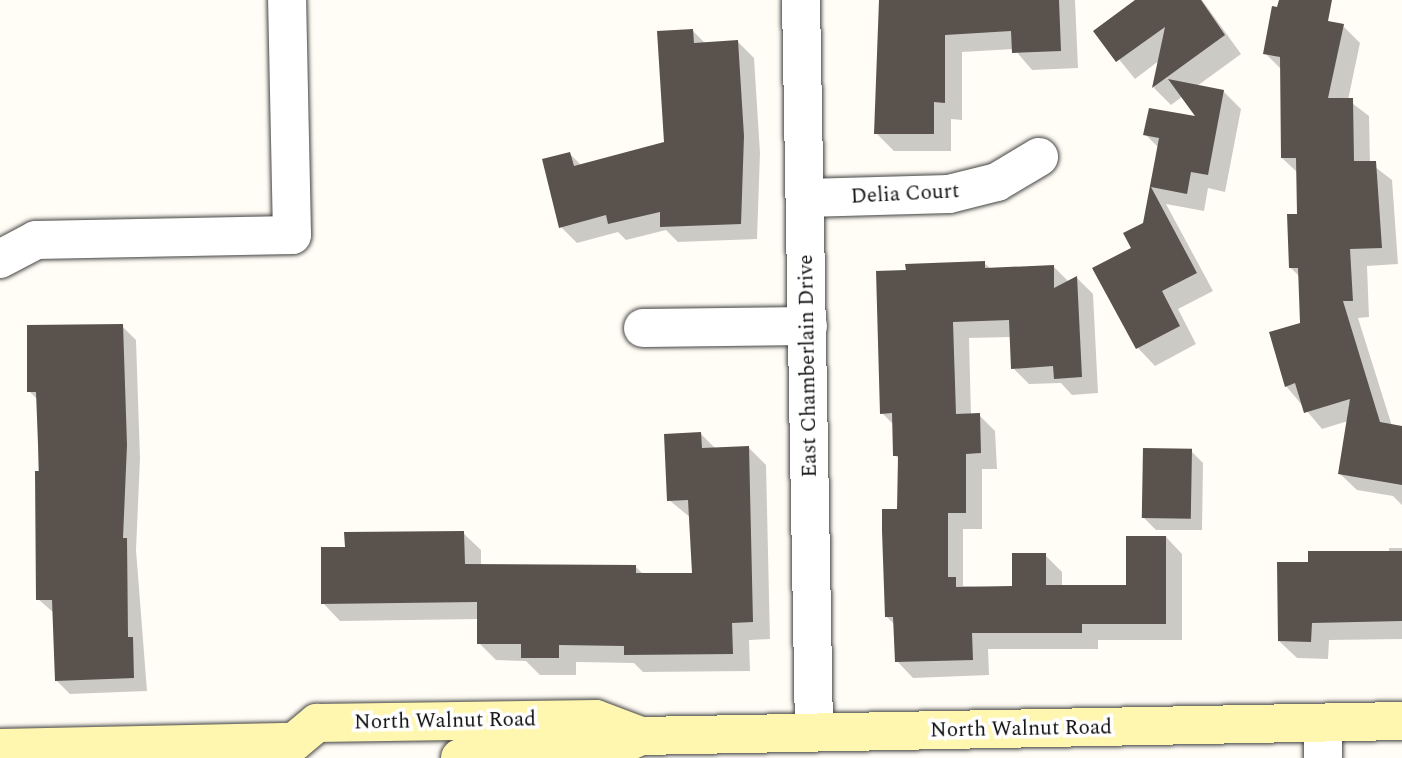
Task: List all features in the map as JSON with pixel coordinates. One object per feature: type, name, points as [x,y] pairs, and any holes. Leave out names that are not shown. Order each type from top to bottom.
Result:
[{"type":"street","points":[[0,259],[36,240],[292,236],[287,0]]},
{"type":"street","name":"East Chamberlain Drive","points":[[802,0],[814,732]]},
{"type":"street","name":"Delia Court","points":[[806,198],[958,193],[997,182],[1039,157]]},
{"type":"street","points":[[643,328],[808,326]]},
{"type":"street","name":"North Walnut Road","points":[[0,748],[304,750],[317,723],[467,746],[598,755],[641,736],[814,732],[1322,741],[1402,721]]},
{"type":"street","name":"North Walnut Road","points":[[460,758],[467,746]]},
{"type":"building","points":[[879,0],[1059,0],[1061,51],[1012,53],[1011,31],[945,35],[945,103],[934,102],[934,134],[874,134]]},
{"type":"building","points":[[1135,0],[1201,0],[1225,35],[1152,88],[1165,27],[1116,62],[1093,31]]},
{"type":"building","points":[[1279,0],[1332,0],[1328,21],[1344,24],[1328,98],[1353,98],[1354,161],[1376,161],[1382,248],[1350,249],[1353,301],[1343,301],[1380,422],[1402,426],[1402,485],[1338,474],[1350,399],[1304,413],[1295,383],[1285,387],[1269,332],[1300,323],[1298,268],[1289,268],[1287,214],[1297,214],[1296,158],[1281,158],[1280,57],[1263,54],[1272,6],[1277,7]]},
{"type":"building","points":[[693,29],[694,43],[738,40],[744,136],[741,224],[660,227],[660,212],[608,224],[606,215],[559,228],[542,159],[570,152],[574,166],[664,142],[657,31]]},
{"type":"building","points":[[1168,79],[1224,90],[1208,175],[1191,172],[1187,194],[1151,187],[1197,273],[1162,291],[1180,326],[1136,349],[1092,268],[1131,248],[1123,233],[1143,223],[1159,138],[1143,135],[1149,108],[1195,116]]},
{"type":"building","points":[[985,261],[985,268],[1054,265],[1054,288],[1077,276],[1082,377],[1054,379],[1053,366],[1011,369],[1009,320],[953,322],[956,414],[980,413],[981,453],[966,454],[966,513],[948,513],[948,577],[956,577],[956,587],[1012,586],[1012,553],[1046,553],[1046,585],[1126,585],[1126,536],[1166,536],[1166,624],[1082,624],[1082,633],[972,633],[973,660],[895,662],[893,617],[885,617],[882,509],[897,509],[898,456],[893,456],[892,413],[880,414],[876,271],[906,270],[905,264]]},
{"type":"building","points":[[123,324],[127,445],[123,538],[127,538],[128,637],[133,637],[134,678],[55,681],[52,600],[36,600],[35,471],[39,471],[36,392],[27,392],[27,325]]},
{"type":"building","points":[[701,432],[702,448],[749,446],[753,622],[732,623],[733,654],[624,655],[624,646],[559,645],[559,658],[521,658],[521,644],[477,644],[477,602],[321,604],[321,547],[345,547],[344,532],[464,531],[465,564],[636,565],[636,573],[692,573],[688,500],[667,501],[664,434]]},
{"type":"building","points":[[1143,448],[1192,449],[1191,519],[1142,518]]},
{"type":"building","points":[[1308,551],[1402,551],[1402,621],[1312,623],[1311,642],[1278,641],[1277,562],[1308,562]]}]
